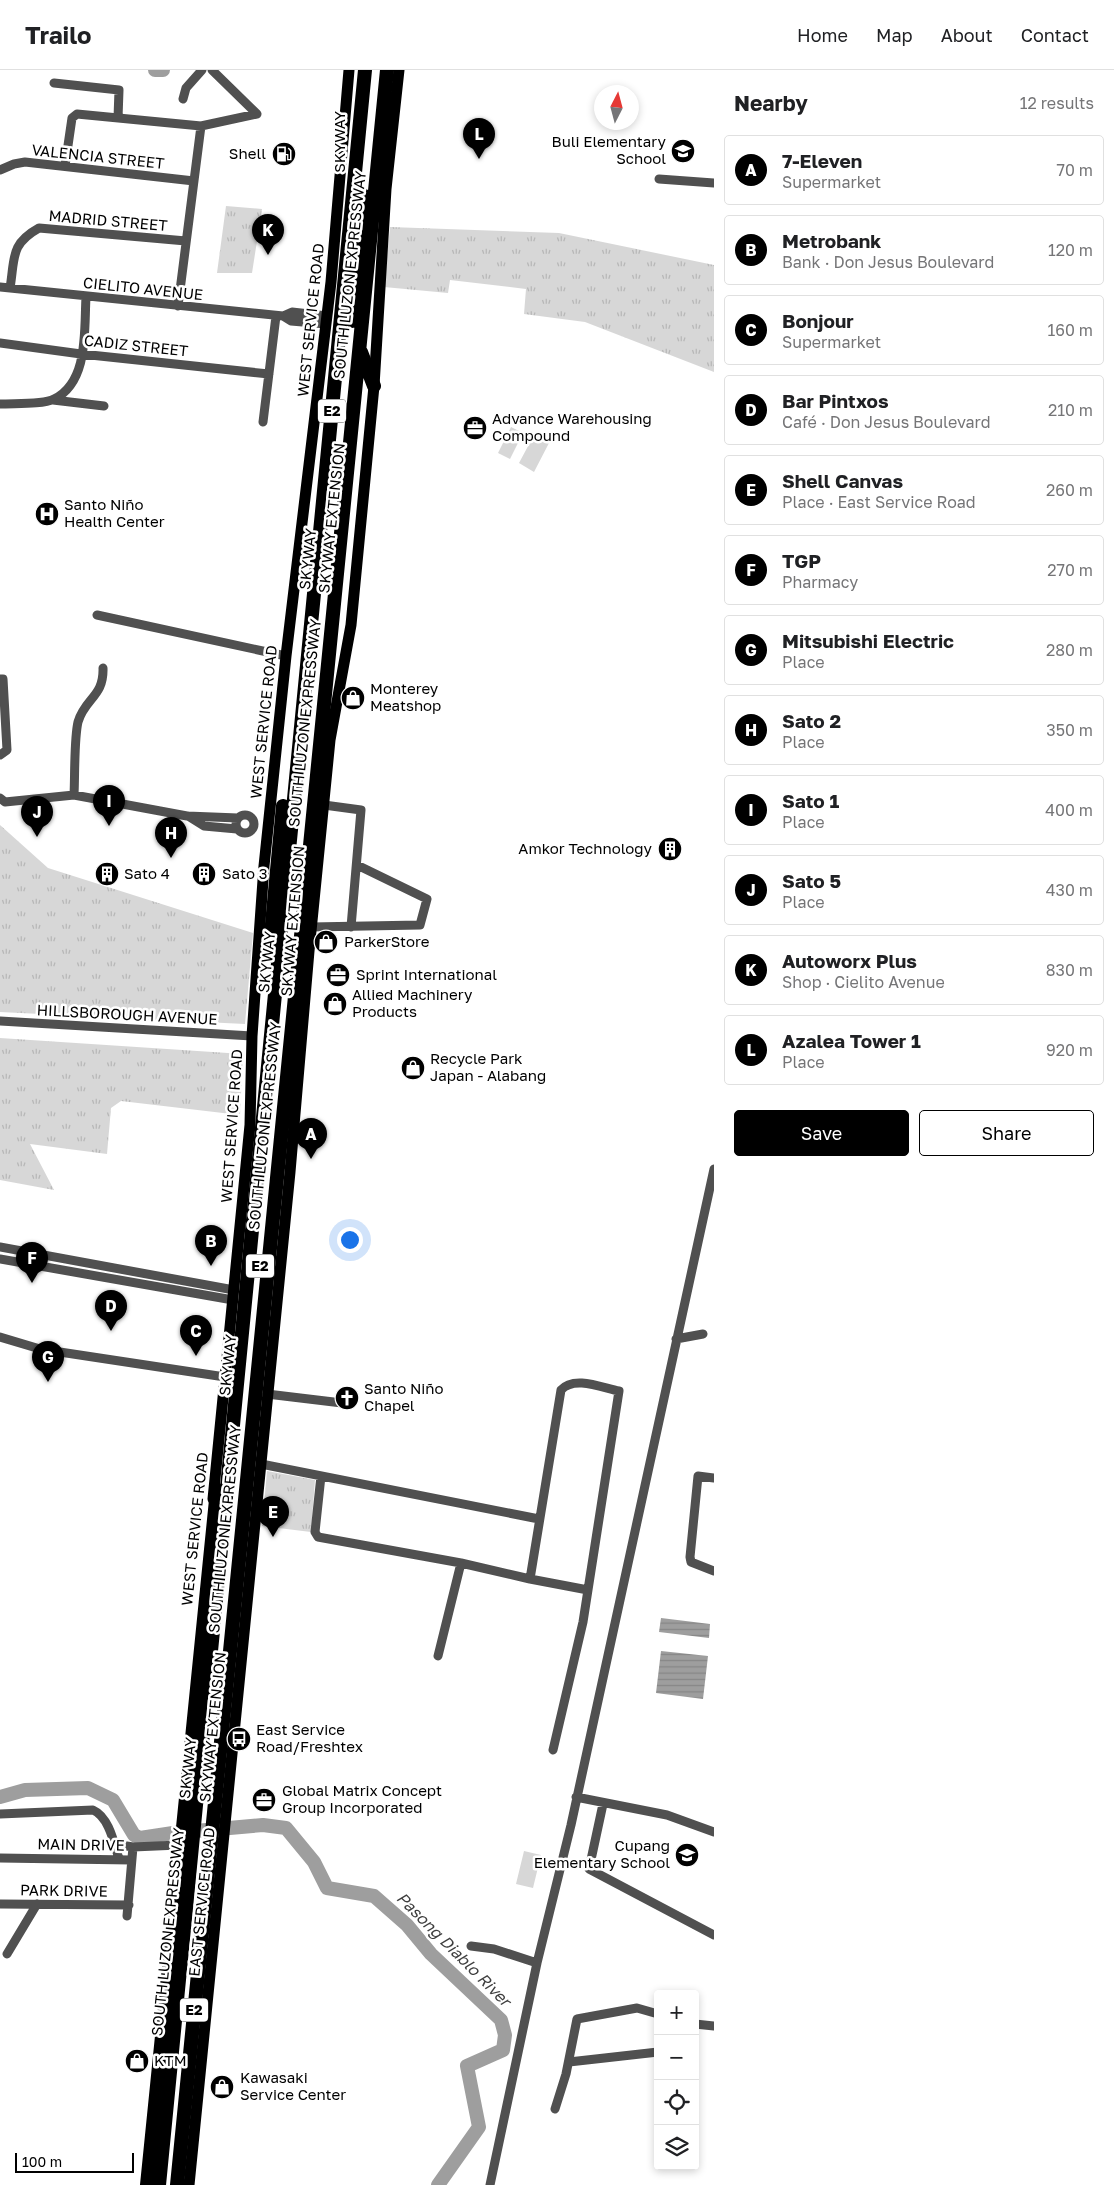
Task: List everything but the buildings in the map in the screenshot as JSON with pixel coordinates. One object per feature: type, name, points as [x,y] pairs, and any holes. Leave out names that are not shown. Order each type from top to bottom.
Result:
[{"type":"highway","name":"SKYWAY","points":[[161,2185],[336,452],[357,196],[354,124],[365,71]]},
{"type":"highway","name":"SOUTH LUZON EXPRESSWAY","points":[[161,2185],[185,1835],[365,71]]},
{"type":"highway","name":"SOUTH LUZON EXPRESSWAY","points":[[177,2185],[218,1829],[391,72]]},
{"type":"highway","name":"SKYWAY","points":[[169,2185],[347,386],[362,195],[362,124],[366,93]]},
{"type":"highway","name":"E2","points":[[363,347],[382,198],[387,95]]},
{"type":"highway","name":"SKYWAY EXTENSION","points":[[184,2185],[363,347]]},
{"type":"highway","points":[[363,347],[374,386]]},
{"type":"highway","name":"SKYWAY EXTENSION","points":[[146,2185],[264,1033],[272,909],[302,631],[321,508],[336,452]]},
{"type":"main road","name":"WEST SERVICE ROAD","points":[[146,2185],[185,1835],[225,1377],[250,1125],[252,1036],[268,826],[286,656],[327,320],[349,70]]},
{"type":"main road","name":"EAST SERVICE ROAD","points":[[189,2185],[218,1829],[261,1464],[299,1076],[311,927],[333,722],[350,625],[374,386],[391,72]]},
{"type":"street","points":[[183,99],[186,88],[202,70]]},
{"type":"street","points":[[65,166],[72,118],[78,114],[201,126],[257,114],[212,70]]},
{"type":"street","points":[[54,83],[119,90],[118,118]]},
{"type":"street","points":[[178,306],[201,126]]},
{"type":"street","name":"VALENCIA STREET","points":[[0,170],[25,162],[194,181]]},
{"type":"street","points":[[659,179],[714,183]]},
{"type":"street","name":"MADRID STREET","points":[[10,288],[16,247],[25,236],[39,228],[186,242]]},
{"type":"street","name":"CIELITO AVENUE","points":[[0,287],[279,316],[292,312],[307,318],[327,320]]},
{"type":"street","points":[[53,400],[74,382],[81,354],[86,297]]},
{"type":"street","points":[[263,422],[279,316]]},
{"type":"street","name":"CADIZ STREET","points":[[0,343],[81,354],[269,374]]},
{"type":"street","points":[[0,404],[53,400],[104,406]]},
{"type":"street","points":[[97,615],[286,656]]},
{"type":"street","points":[[74,795],[78,723],[84,708],[102,685],[103,668]]},
{"type":"street","points":[[0,679],[3,679],[3,727],[7,750],[0,755]]},
{"type":"street","points":[[0,798],[5,802],[74,795],[187,816],[238,818],[250,816],[255,825]]},
{"type":"street","points":[[324,806],[361,810],[352,927]]},
{"type":"street","points":[[187,816],[204,826],[235,829],[247,834],[252,831],[255,825]]},
{"type":"street","points":[[235,829],[238,818]]},
{"type":"street","points":[[255,825],[268,826]]},
{"type":"street","points":[[311,927],[420,925],[427,899],[356,865]]},
{"type":"street","name":"HILLSBOROUGH AVENUE","points":[[0,1021],[252,1036]]},
{"type":"street","points":[[490,2185],[537,1963],[564,1858],[714,1169]]},
{"type":"street","points":[[0,1247],[233,1295]]},
{"type":"street","points":[[0,1259],[233,1295]]},
{"type":"street","points":[[62,1270],[65,1259]]},
{"type":"street","points":[[676,1339],[703,1334]]},
{"type":"street","points":[[0,1338],[40,1349],[225,1377]]},
{"type":"street","points":[[530,1580],[561,1390],[565,1386],[576,1382],[619,1391],[583,1622],[553,1750]]},
{"type":"street","points":[[268,1394],[342,1403]]},
{"type":"street","points":[[261,1464],[539,1519]]},
{"type":"street","points":[[321,1476],[315,1532],[318,1537],[588,1590]]},
{"type":"street","points":[[714,1478],[698,1476],[690,1557],[691,1562],[714,1572]]},
{"type":"street","points":[[438,1656],[461,1564]]},
{"type":"street","points":[[576,1797],[667,1815],[714,1832]]},
{"type":"street","points":[[604,1804],[589,1869],[714,1935]]},
{"type":"street","points":[[0,1814],[93,1810],[99,1813],[105,1821],[119,1859]]},
{"type":"street","name":"MAIN DRIVE","points":[[0,1858],[132,1860],[133,1847],[185,1835]]},
{"type":"street","points":[[114,1844],[133,1847]]},
{"type":"street","points":[[127,1916],[132,1860]]},
{"type":"street","name":"PARK DRIVE","points":[[0,1904],[128,1905]]},
{"type":"street","points":[[7,1954],[37,1904]]},
{"type":"street","points":[[471,1946],[494,1949],[537,1963]]},
{"type":"street","points":[[555,2109],[569,2062],[577,2019],[637,2008],[654,2013]]},
{"type":"street","points":[[699,2027],[714,2026]]},
{"type":"street","points":[[569,2062],[654,2052]]},
{"type":"green space","points":[[226,206],[262,209],[252,273],[217,273]]},
{"type":"green space","points":[[390,227],[559,233],[714,265],[714,372],[585,322],[524,314],[526,289],[450,280],[448,293],[384,287]]},
{"type":"green space","points":[[511,427],[523,433],[510,459],[498,453]]},
{"type":"green space","points":[[534,435],[549,443],[534,472],[519,463]]},
{"type":"green space","points":[[0,825],[48,868],[253,933],[245,1024],[0,1012]]},
{"type":"green space","points":[[0,1038],[243,1054],[240,1115],[121,1101],[111,1108],[107,1154],[30,1144],[54,1190],[0,1180]]},
{"type":"green space","points":[[267,1471],[315,1480],[311,1532],[262,1526]]},
{"type":"green space","points":[[524,1851],[541,1855],[533,1888],[516,1884]]},
{"type":"shaded area","points":[[661,1618],[710,1624],[709,1638],[659,1632]]},
{"type":"shaded area","points":[[661,1651],[708,1656],[703,1699],[656,1693]]},
{"type":"waterway","points":[[155,70],[163,70]]},
{"type":"waterway","name":"Pasong Diablo River","points":[[0,1797],[25,1790],[88,1788],[113,1800],[134,1835],[140,1838],[173,1833],[263,1825],[286,1828],[314,1862],[327,1888],[374,1896],[407,1925],[431,1954],[501,2020],[505,2035],[503,2050],[467,2066],[479,2127],[438,2185]]},
{"type":"place","name":"Buli Elementary School","points":[[683,151]]},
{"type":"place","name":"Shell","points":[[284,154]]},
{"type":"place","name":"Azalea Tower 1","points":[[479,159]]},
{"type":"place","name":"Autoworx Plus","points":[[268,255]]},
{"type":"place","name":"Advance Warehousing Compound","points":[[475,428]]},
{"type":"place","name":"Santo Niño Health Center","points":[[47,514]]},
{"type":"place","name":"Monterey Meatshop","points":[[353,698]]},
{"type":"place","name":"Sato 1","points":[[109,826]]},
{"type":"place","name":"Sato 5","points":[[37,837]]},
{"type":"place","name":"Amkor Technology","points":[[670,849]]},
{"type":"place","name":"Sato 2","points":[[171,858]]},
{"type":"place","name":"Sato 4","points":[[107,874]]},
{"type":"place","name":"Sato 3","points":[[204,874]]},
{"type":"place","name":"ParkerStore","points":[[326,942]]},
{"type":"place","name":"Sprint International","points":[[338,975]]},
{"type":"place","name":"Allied Machinery Products","points":[[335,1004]]},
{"type":"place","name":"Recycle Park Japan - Alabang","points":[[413,1068]]},
{"type":"place","name":"7-Eleven","points":[[311,1159]]},
{"type":"place","name":"Metrobank","points":[[211,1266]]},
{"type":"place","name":"TGP","points":[[32,1283]]},
{"type":"place","name":"Bar Pintxos","points":[[111,1331]]},
{"type":"place","name":"Bonjour","points":[[196,1356]]},
{"type":"place","name":"Mitsubishi Electric","points":[[48,1382]]},
{"type":"place","name":"Santo Niño Chapel","points":[[347,1398]]},
{"type":"place","name":"Shell Canvas","points":[[273,1537]]},
{"type":"place","name":"East Service Road/Freshtex","points":[[239,1739]]},
{"type":"place","name":"Global Matrix Concept Group Incorporated","points":[[264,1800]]},
{"type":"place","name":"Cupang Elementary School","points":[[687,1855]]},
{"type":"place","name":"KTM","points":[[137,2061]]},
{"type":"place","name":"Kawasaki Service Center","points":[[222,2087]]}]
